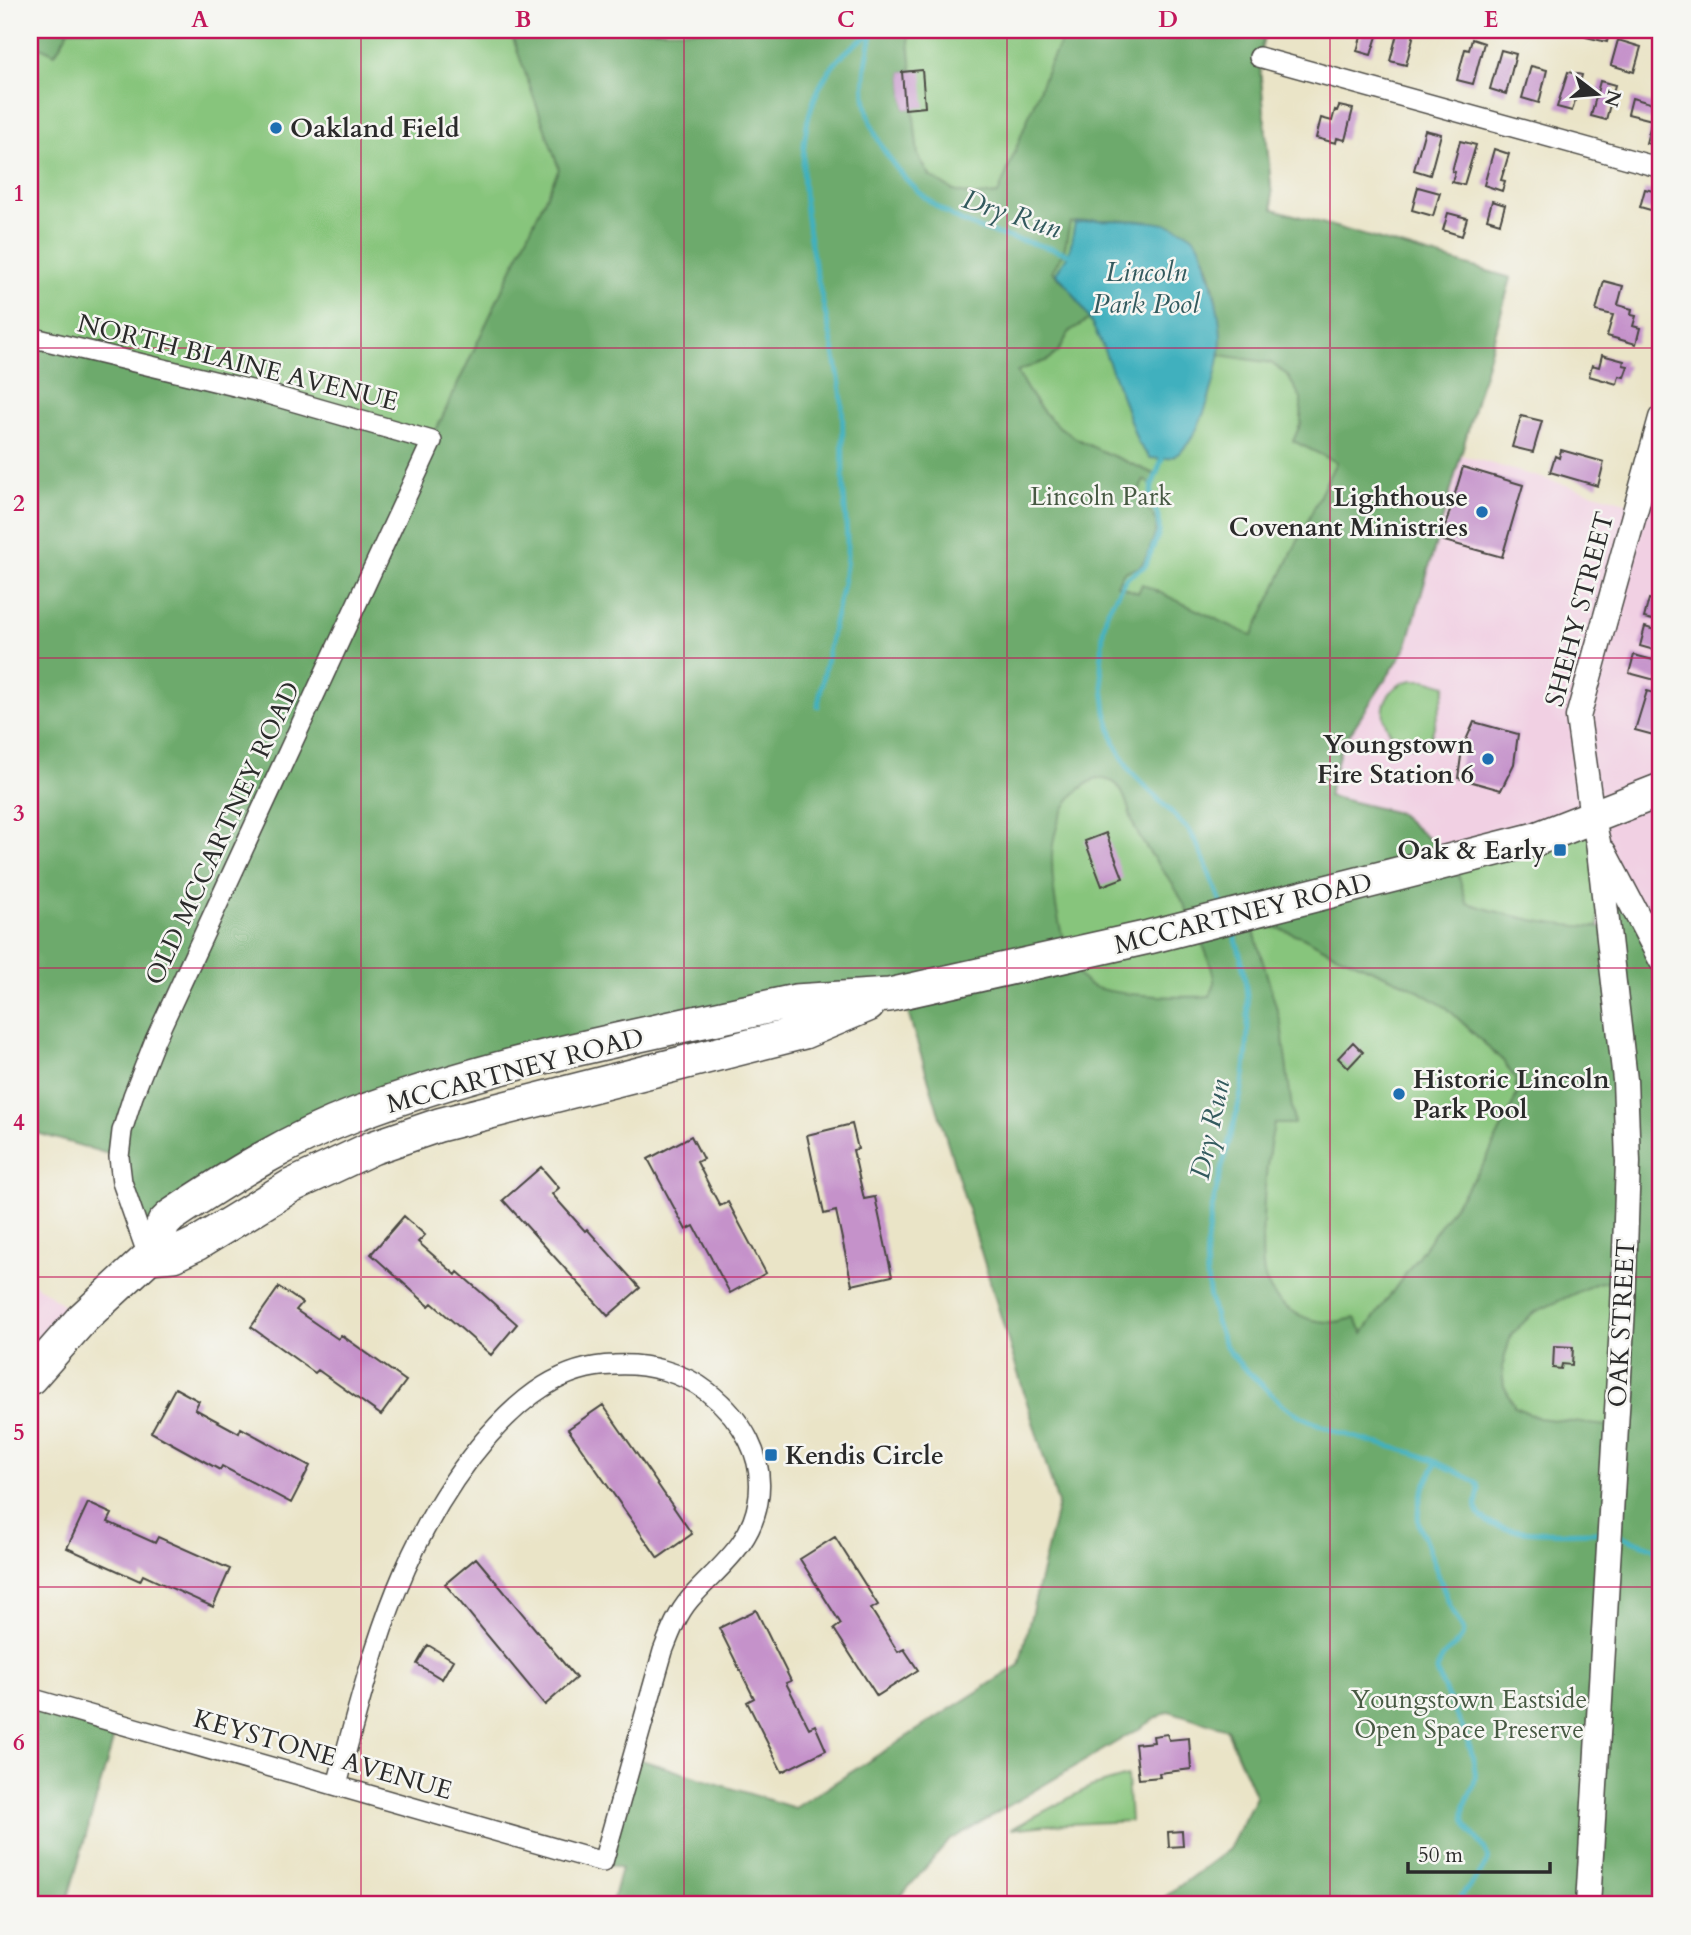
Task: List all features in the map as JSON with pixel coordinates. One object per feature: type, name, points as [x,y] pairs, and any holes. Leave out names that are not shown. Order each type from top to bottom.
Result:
[{"type":"highway","points":[[1595,830],[1661,790]]},
{"type":"highway","name":"MCCARTNEY ROAD","points":[[30,1378],[82,1318],[149,1258],[173,1255],[198,1243],[291,1186],[383,1144],[452,1121],[804,1032],[898,993],[1149,937],[1536,839],[1595,830]]},
{"type":"street","points":[[1259,57],[1661,168]]},
{"type":"street","name":"NORTH BLAINE AVENUE","points":[[30,337],[264,393],[432,441]]},
{"type":"street","name":"SHEHY STREET","points":[[1595,830],[1578,717],[1661,418]]},
{"type":"street","name":"OLD MCCARTNEY ROAD","points":[[149,1258],[119,1168],[122,1132],[133,1096],[161,1028],[432,441]]},
{"type":"street","points":[[1595,830],[1661,960]]},
{"type":"street","name":"OAK STREET","points":[[1588,1905],[1623,1308],[1628,1162],[1625,1080],[1595,830]]},
{"type":"street","name":"KEYSTONE AVENUE","points":[[30,1698],[603,1862],[670,1633],[690,1599],[733,1556],[752,1524],[759,1493],[757,1463],[741,1424],[724,1405],[703,1388],[680,1376],[630,1364],[579,1370],[534,1392],[513,1408],[476,1451],[428,1519],[402,1571],[389,1604],[337,1785]]},
{"type":"shaded area","points":[[1661,418],[1661,960],[1454,861],[1328,796],[1341,747],[1406,648],[1461,455],[1636,505]]},
{"type":"shaded area","points":[[30,1280],[82,1319],[30,1378]]},
{"type":"green space","name":"Lincoln Park","points":[[30,30],[1266,30],[1259,57],[1273,209],[1511,278],[1406,648],[1341,747],[1328,796],[1398,813],[1454,861],[1592,817],[1661,1905],[1256,1797],[902,993],[30,337]]},
{"type":"green space","points":[[30,30],[69,30],[55,54],[30,42]]},
{"type":"green space","name":"Youngstown Eastside Open Space Preserve","points":[[510,30],[908,30],[912,71],[902,72],[905,109],[913,108],[918,155],[930,176],[954,191],[975,196],[998,194],[1049,65],[1067,30],[1266,30],[1259,57],[1273,209],[1511,278],[1406,648],[1341,747],[1328,796],[1398,813],[1454,861],[1467,903],[1536,921],[1606,927],[1598,842],[1661,960],[1661,1905],[1154,1905],[1229,1849],[1256,1797],[1227,1729],[1169,1711],[949,1841],[893,1905],[611,1905],[621,1868],[603,1862],[632,1757],[795,1808],[1019,1665],[1058,1504],[902,993],[549,1057],[263,1158],[149,1257],[119,1157],[30,1131],[30,337],[431,441],[559,169]],"holes":[[[1096,220],[1152,222],[1173,226],[1193,239],[1202,252],[1213,286],[1219,324],[1220,355],[1271,363],[1287,375],[1301,398],[1301,423],[1293,441],[1336,462],[1252,636],[1142,584],[1138,593],[1117,585],[1123,573],[1142,564],[1156,531],[1156,521],[1138,493],[1144,480],[1152,486],[1156,475],[1075,438],[1044,412],[1017,371],[1048,360],[1058,352],[1070,331],[1090,319],[1069,287],[1052,271],[1064,252],[1070,223]],[[1096,778],[1109,780],[1120,789],[1139,835],[1171,882],[1198,934],[1214,977],[1214,986],[1209,996],[1183,997],[1111,991],[1088,984],[1079,975],[1071,961],[1060,926],[1052,872],[1053,844],[1059,822],[1064,808],[1077,791]],[[1274,927],[1303,937],[1410,986],[1447,1008],[1504,1062],[1515,1079],[1517,1094],[1484,1164],[1363,1333],[1355,1318],[1323,1322],[1311,1320],[1290,1310],[1274,1294],[1264,1274],[1263,1208],[1274,1124],[1294,1124],[1281,1023],[1253,928]],[[1624,1278],[1615,1427],[1539,1418],[1515,1407],[1504,1386],[1502,1367],[1511,1335],[1533,1313],[1597,1283]]]},
{"type":"green space","points":[[1412,680],[1426,680],[1446,686],[1428,747],[1404,744],[1386,726],[1384,707],[1387,698],[1401,684]]},
{"type":"green space","points":[[30,1698],[118,1723],[66,1905],[30,1905]]},
{"type":"green space","points":[[1127,1776],[1130,1821],[1011,1829],[1090,1787]]},
{"type":"water","name":"Lincoln Park Pool","points":[[1096,220],[1145,221],[1170,225],[1191,235],[1203,254],[1219,320],[1221,337],[1218,365],[1208,401],[1194,434],[1185,447],[1170,458],[1150,458],[1138,443],[1095,331],[1084,310],[1056,273],[1069,253],[1075,223]]},
{"type":"building","points":[[1363,30],[1379,30],[1371,55],[1357,51]]},
{"type":"building","points":[[1398,30],[1415,30],[1406,65],[1390,61]]},
{"type":"building","points":[[1588,30],[1610,30],[1607,42],[1586,37]]},
{"type":"building","points":[[1472,39],[1484,43],[1473,84],[1457,80],[1465,49],[1469,50]]},
{"type":"building","points":[[1618,40],[1641,47],[1634,72],[1611,65]]},
{"type":"building","points":[[1501,50],[1516,54],[1506,94],[1490,89]]},
{"type":"building","points":[[1531,66],[1547,70],[1539,103],[1522,98]]},
{"type":"building","points":[[922,70],[925,107],[905,109],[902,72]]},
{"type":"building","points":[[1568,72],[1582,75],[1572,111],[1557,107]]},
{"type":"building","points":[[1600,81],[1615,85],[1606,120],[1591,116]]},
{"type":"building","points":[[1632,98],[1661,106],[1661,147],[1646,143],[1652,120],[1628,114]]},
{"type":"building","points":[[1339,106],[1353,109],[1345,140],[1337,138],[1336,143],[1316,138],[1321,118],[1332,121]]},
{"type":"building","points":[[1425,130],[1441,134],[1430,175],[1414,170]]},
{"type":"building","points":[[1460,141],[1476,145],[1464,185],[1452,182],[1455,172],[1452,171]]},
{"type":"building","points":[[1494,149],[1509,154],[1501,180],[1505,181],[1502,191],[1484,185]]},
{"type":"building","points":[[1418,187],[1440,193],[1433,216],[1412,210]]},
{"type":"building","points":[[1645,189],[1661,193],[1661,213],[1640,207]]},
{"type":"building","points":[[1492,201],[1505,205],[1500,223],[1487,219]]},
{"type":"building","points":[[1448,213],[1467,218],[1462,236],[1443,230]]},
{"type":"building","points":[[1604,281],[1623,286],[1618,305],[1632,309],[1631,315],[1636,316],[1633,326],[1640,328],[1636,344],[1607,336],[1613,315],[1596,311]]},
{"type":"building","points":[[1602,355],[1624,361],[1623,365],[1628,366],[1624,377],[1619,376],[1617,384],[1589,376],[1592,365],[1599,367]]},
{"type":"building","points":[[1521,416],[1542,421],[1533,452],[1512,447]]},
{"type":"building","points":[[1561,450],[1604,462],[1598,486],[1550,472],[1555,456],[1559,458]]},
{"type":"building","name":"Lighthouse Covenant Ministries","points":[[1463,467],[1523,485],[1502,557],[1441,540]]},
{"type":"building","points":[[1649,599],[1661,602],[1661,622],[1644,618]]},
{"type":"building","points":[[1645,627],[1661,632],[1661,652],[1640,646]]},
{"type":"building","points":[[1634,655],[1661,662],[1659,681],[1629,673]]},
{"type":"building","points":[[1647,691],[1661,695],[1661,737],[1635,730]]},
{"type":"building","name":"Youngstown Fire Station 6","points":[[1474,722],[1518,734],[1514,764],[1501,790],[1458,778],[1462,749]]},
{"type":"building","points":[[1106,833],[1123,878],[1102,886],[1085,841]]},
{"type":"building","points":[[1353,1042],[1363,1052],[1348,1068],[1338,1058]]},
{"type":"building","points":[[852,1124],[858,1149],[853,1150],[864,1199],[875,1197],[892,1276],[852,1285],[836,1211],[824,1214],[807,1135]]},
{"type":"building","points":[[691,1136],[703,1159],[697,1162],[720,1206],[728,1202],[766,1273],[730,1293],[694,1226],[686,1230],[648,1159]]},
{"type":"building","points":[[541,1167],[559,1188],[552,1194],[640,1288],[608,1316],[503,1200]]},
{"type":"building","points":[[404,1216],[425,1235],[418,1242],[456,1275],[458,1272],[517,1324],[491,1355],[432,1303],[429,1306],[371,1254]]},
{"type":"building","points":[[279,1287],[302,1303],[296,1310],[338,1339],[341,1335],[406,1381],[381,1415],[318,1370],[315,1373],[251,1327]]},
{"type":"building","points":[[1554,1346],[1573,1347],[1572,1365],[1562,1364],[1561,1369],[1553,1368]]},
{"type":"building","points":[[175,1388],[199,1401],[195,1409],[239,1433],[241,1428],[310,1466],[291,1503],[222,1466],[220,1470],[151,1432]]},
{"type":"building","points":[[603,1405],[692,1534],[658,1558],[568,1429]]},
{"type":"building","points":[[88,1503],[112,1514],[108,1522],[155,1543],[158,1537],[230,1569],[213,1607],[143,1575],[140,1581],[67,1548]]},
{"type":"building","points":[[835,1537],[878,1605],[871,1609],[898,1652],[904,1649],[918,1670],[877,1696],[834,1629],[841,1624],[800,1559]]},
{"type":"building","points":[[476,1558],[576,1678],[545,1705],[445,1584]]},
{"type":"building","points":[[756,1610],[791,1681],[786,1683],[809,1728],[815,1725],[826,1750],[782,1772],[747,1702],[754,1698],[719,1628]]},
{"type":"building","points":[[428,1645],[453,1660],[442,1679],[417,1664]]},
{"type":"building","points":[[1167,1734],[1169,1740],[1189,1738],[1191,1769],[1159,1773],[1160,1777],[1139,1779],[1135,1744],[1154,1742],[1153,1736]]},
{"type":"building","points":[[1182,1831],[1183,1846],[1169,1847],[1168,1832]]},
{"type":"waterway","points":[[818,706],[844,579],[847,545],[841,391],[804,198],[804,148],[813,102],[835,63],[873,33]]},
{"type":"waterway","name":"Dry Run","points":[[872,34],[865,77],[866,103],[881,144],[907,181],[942,210],[961,221],[992,233],[1069,254]]},
{"type":"waterway","name":"Dry Run","points":[[1162,459],[1150,498],[1159,518],[1159,533],[1145,566],[1126,578],[1107,612],[1101,669],[1106,712],[1115,744],[1130,771],[1189,830],[1223,907]]},
{"type":"waterway","name":"Dry Run","points":[[1231,926],[1246,984],[1247,1044],[1243,1083],[1215,1194],[1207,1249],[1207,1277],[1212,1306],[1219,1331],[1229,1351],[1240,1365],[1281,1403],[1304,1418],[1350,1436],[1421,1456],[1476,1482],[1479,1488],[1477,1511],[1488,1522],[1501,1527],[1536,1532],[1602,1532]]},
{"type":"waterway","points":[[1437,1462],[1420,1499],[1419,1524],[1450,1606],[1464,1631],[1458,1642],[1442,1658],[1437,1671],[1473,1757],[1475,1778],[1464,1814],[1467,1826],[1483,1846],[1487,1857],[1485,1867],[1456,1905]]},
{"type":"waterway","name":"Dry Run","points":[[1618,1535],[1654,1548],[1661,1560]]},
{"type":"place","name":"Oakland Field","points":[[276,128]]},
{"type":"place","name":"Lighthouse Covenant Ministries","points":[[1482,512]]},
{"type":"place","name":"Youngstown Fire Station 6","points":[[1488,759]]},
{"type":"place","name":"Oak & Early","points":[[1560,850]]},
{"type":"place","name":"Historic Lincoln Park Pool","points":[[1399,1094]]},
{"type":"place","name":"Kendis Circle","points":[[771,1455]]}]
